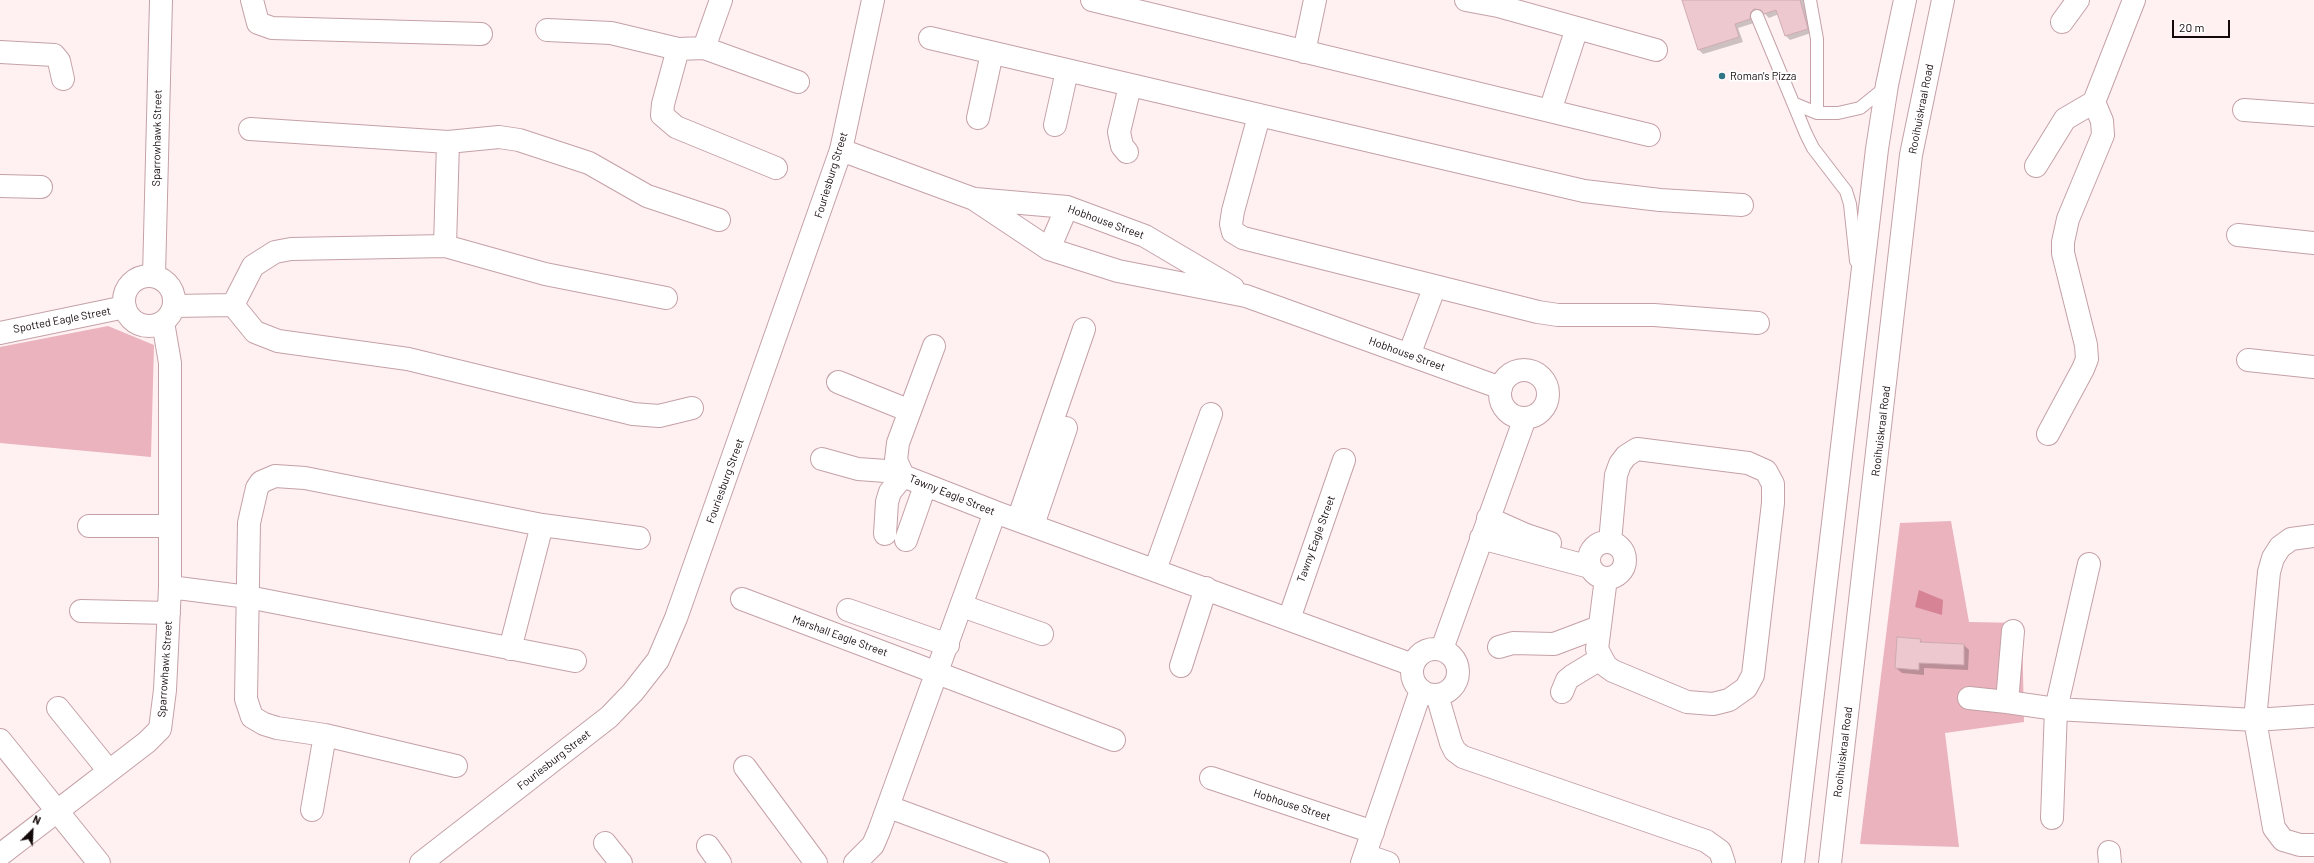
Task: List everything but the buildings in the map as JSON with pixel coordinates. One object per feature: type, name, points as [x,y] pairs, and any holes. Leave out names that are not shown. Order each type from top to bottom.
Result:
[{"type":"street","name":"Sparrowhawk Street","points":[[5,853],[58,810],[147,742],[160,729],[165,690],[170,587],[170,363],[168,314],[174,297],[168,284],[154,276],[161,0]]},
{"type":"street","points":[[252,0],[258,23],[272,28],[481,34]]},
{"type":"street","points":[[704,48],[721,0]]},
{"type":"street","name":"Fouriesburg Street","points":[[421,863],[610,717],[633,692],[658,660],[676,618],[841,150],[873,0]]},
{"type":"street","points":[[1092,0],[1120,3],[1304,52],[1649,135]]},
{"type":"street","points":[[1304,52],[1315,0]]},
{"type":"street","points":[[1466,0],[1498,3],[1577,28],[1656,50]]},
{"type":"street","points":[[1793,863],[1877,149],[1887,85],[1906,0]]},
{"type":"street","name":"Rooihuiskraal Road","points":[[1830,863],[1911,155],[1943,0]]},
{"type":"street","points":[[2062,22],[2078,0]]},
{"type":"street","points":[[2036,166],[2065,119],[2094,102],[2134,0]]},
{"type":"street","points":[[1550,111],[1577,28]]},
{"type":"street","points":[[547,30],[611,33],[678,49],[704,48],[798,82]]},
{"type":"street","points":[[930,38],[1259,116],[1584,190],[1660,200],[1742,205]]},
{"type":"street","points":[[678,49],[663,104],[662,115],[664,119],[676,127],[776,168]]},
{"type":"street","points":[[0,52],[54,55],[59,60],[63,79]]},
{"type":"street","points":[[978,118],[992,53]]},
{"type":"street","points":[[1055,125],[1067,71]]},
{"type":"street","points":[[1127,152],[1122,146],[1119,132],[1130,86]]},
{"type":"street","points":[[2048,434],[2087,359],[2086,345],[2063,253],[2063,242],[2068,219],[2102,135],[2102,121],[2094,102]]},
{"type":"street","points":[[2244,110],[2314,114]]},
{"type":"street","points":[[1259,116],[1233,211],[1231,224],[1233,232],[1243,238],[1558,315],[1654,315],[1758,323]]},
{"type":"street","points":[[250,129],[448,142],[500,137],[519,140],[589,163],[609,173],[639,193],[719,220]]},
{"type":"street","points":[[445,246],[448,142]]},
{"type":"street","name":"Hobhouse Street","points":[[841,150],[974,199],[1025,235],[1049,249],[1118,271],[1246,296],[1500,388]]},
{"type":"street","points":[[0,186],[41,187]]},
{"type":"street","name":"Hobhouse Street","points":[[974,199],[1067,207],[1145,236],[1246,296]]},
{"type":"street","points":[[0,200],[22,200]]},
{"type":"street","points":[[1049,249],[1067,207]]},
{"type":"street","points":[[2238,235],[2314,243]]},
{"type":"street","points":[[233,305],[253,266],[275,252],[291,249],[445,246],[545,274],[666,298]]},
{"type":"street","points":[[154,276],[139,278],[131,283],[124,298],[125,308],[128,315],[140,324],[148,326],[168,314],[233,305]]},
{"type":"street","points":[[1409,355],[1435,286]]},
{"type":"street","points":[[233,305],[255,332],[278,341],[408,359],[633,414],[659,416],[692,408]]},
{"type":"street","name":"Spotted Eagle Street","points":[[0,333],[125,308]]},
{"type":"street","points":[[1025,523],[1084,329]]},
{"type":"street","name":"Tawny Eagle Street","points":[[934,346],[898,443],[896,460],[901,472],[925,486],[1413,665]]},
{"type":"street","points":[[2248,360],[2314,368]]},
{"type":"street","points":[[1520,370],[1529,370],[1543,379],[1548,389],[1546,405],[1541,412],[1534,416],[1525,418],[1517,418],[1507,411],[1500,396],[1500,388],[1510,374],[1520,370]]},
{"type":"street","points":[[1025,523],[1084,375]]},
{"type":"street","points":[[838,382],[910,411]]},
{"type":"street","points":[[1155,570],[1211,414]]},
{"type":"street","points":[[1442,649],[1525,418]]},
{"type":"street","points":[[1485,528],[1526,535],[1595,566],[1619,574],[1626,562],[1622,549],[1610,542],[1600,542],[1595,566],[1599,626],[1597,649],[1600,658],[1612,671],[1687,702],[1712,704],[1729,700],[1746,688],[1753,675],[1773,503],[1773,484],[1766,471],[1748,463],[1637,449],[1626,456],[1620,464],[1616,475],[1610,542]]},
{"type":"street","points":[[822,459],[872,470],[901,472],[890,492],[887,502],[885,534]]},
{"type":"street","name":"Tawny Eagle Street","points":[[1289,619],[1344,460]]},
{"type":"street","points":[[456,766],[326,735],[270,726],[256,720],[249,712],[246,699],[249,523],[256,488],[261,482],[275,476],[305,478],[542,525],[639,538]]},
{"type":"street","points":[[906,540],[925,486]]},
{"type":"street","points":[[862,861],[873,845],[889,807],[995,512]]},
{"type":"street","points":[[510,648],[542,525]]},
{"type":"street","points":[[89,526],[170,526]]},
{"type":"street","points":[[2314,536],[2291,539],[2280,547],[2273,558],[2269,572],[2255,720],[2274,828],[2283,840],[2300,845],[2314,845]]},
{"type":"street","points":[[2052,818],[2056,709],[2089,564]]},
{"type":"street","points":[[170,587],[248,597],[576,661]]},
{"type":"street","points":[[1181,666],[1206,588]]},
{"type":"street","name":"Marshall Eagle Street","points":[[742,599],[943,659]]},
{"type":"street","name":"Marshall Eagle Street","points":[[789,603],[943,659]]},
{"type":"street","points":[[962,606],[1042,634]]},
{"type":"street","name":"Marshall Eagle Street","points":[[848,610],[943,659],[1114,740]]},
{"type":"street","points":[[81,611],[169,613]]},
{"type":"street","points":[[1499,647],[1513,643],[1554,644],[1599,626]]},
{"type":"street","points":[[2007,702],[2013,631]]},
{"type":"street","points":[[1429,692],[1451,688],[1458,674],[1454,659],[1442,649],[1435,648],[1421,653],[1413,665],[1413,679],[1429,692],[1455,751],[1463,757],[1706,841],[1720,852],[1724,863]]},
{"type":"street","points":[[1562,692],[1568,680],[1572,676],[1600,658]]},
{"type":"street","points":[[1388,863],[1364,859],[1373,832],[1429,692]]},
{"type":"street","points":[[1969,698],[2056,709],[2255,720],[2314,716]]},
{"type":"street","points":[[58,708],[110,771]]},
{"type":"street","points":[[312,810],[326,735]]},
{"type":"street","points":[[0,740],[58,810],[99,863]]},
{"type":"street","points":[[745,767],[816,863]]},
{"type":"street","name":"Hobhouse Street","points":[[1211,778],[1373,832]]},
{"type":"street","points":[[889,807],[1038,862]]},
{"type":"street","points":[[605,843],[621,863]]},
{"type":"lane","points":[[1810,0],[1817,39],[1817,113]]},
{"type":"lane","points":[[1757,16],[1813,148],[1840,181],[1846,191],[1850,204],[1860,293]]},
{"type":"lane","points":[[1795,104],[1817,113],[1838,113],[1860,108],[1887,85]]},
{"type":"shaded area","points":[[108,326],[154,345],[151,457],[0,443],[0,347]]},
{"type":"shaded area","points":[[1951,521],[1969,622],[2022,623],[2024,722],[1945,733],[1959,847],[1860,844],[1900,523]]},
{"type":"shaded area","points":[[1919,590],[1943,600],[1942,615],[1915,607]]},
{"type":"place","name":"Roman's Pizza","points":[[1722,76]]}]
